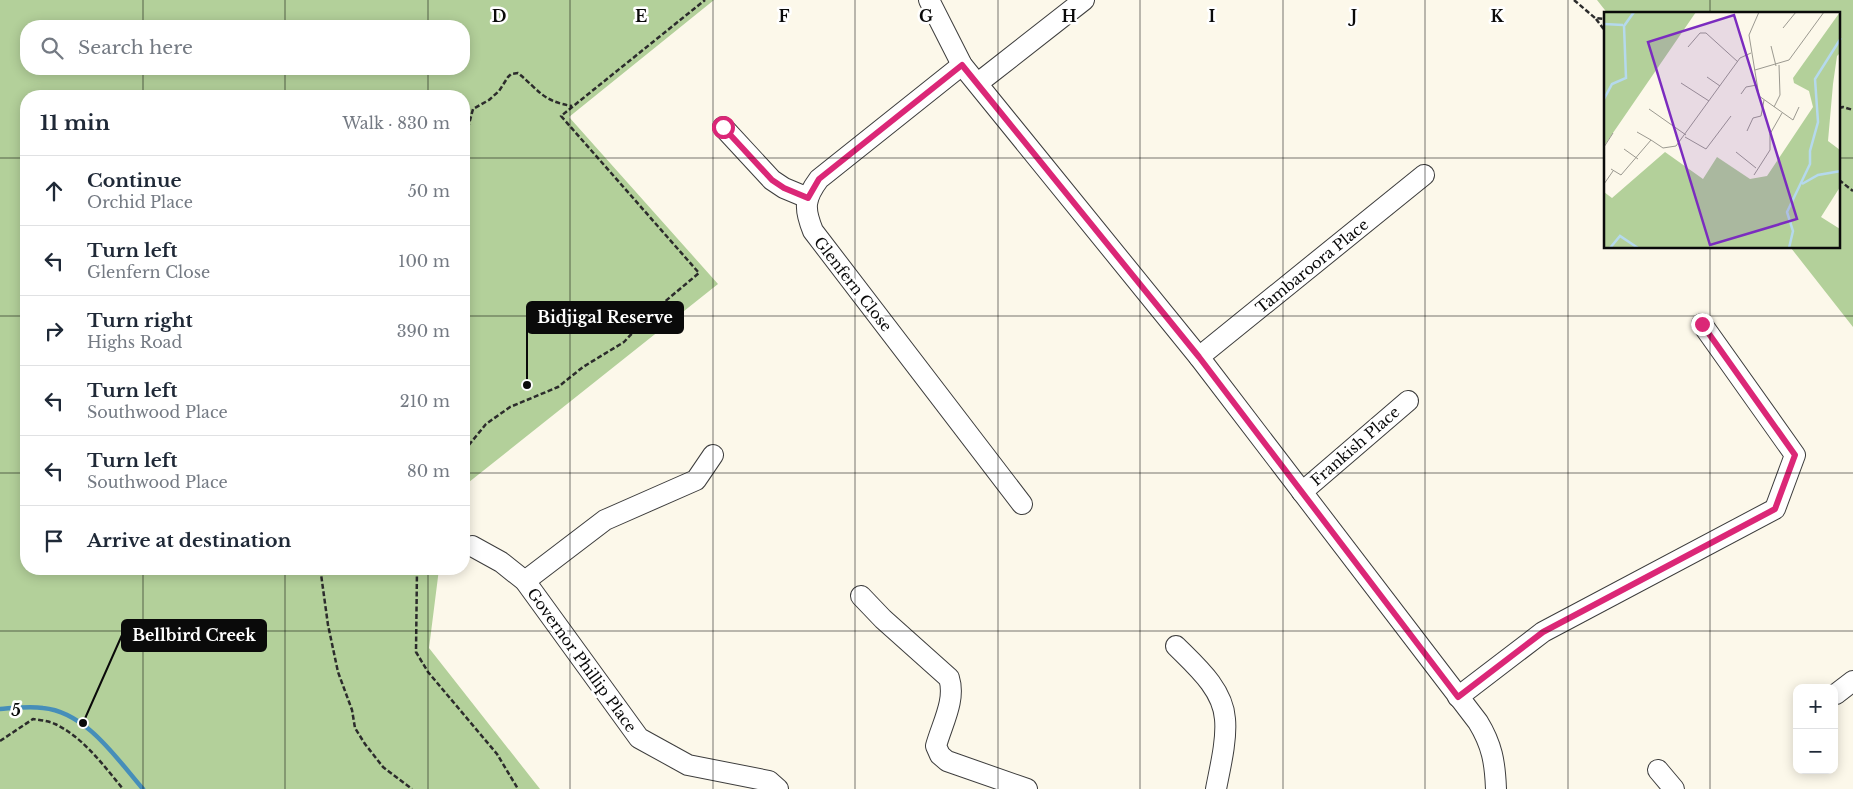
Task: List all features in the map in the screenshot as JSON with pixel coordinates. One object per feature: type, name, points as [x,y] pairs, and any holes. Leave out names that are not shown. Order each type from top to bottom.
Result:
[{"type":"street","points":[[929,0],[962,65],[1199,357],[1478,722],[1494,754],[1496,789]]},
{"type":"street","points":[[978,83],[1084,0]]},
{"type":"street","points":[[723,127],[772,180],[784,188],[808,198],[819,179],[962,65]]},
{"type":"street","name":"Tambaroora Place","points":[[1199,357],[1424,175]]},
{"type":"street","name":"Glenfern Close","points":[[808,198],[806,215],[812,231],[1022,504]]},
{"type":"street","points":[[1458,697],[1543,632],[1775,509],[1795,455],[1702,324]]},
{"type":"street","name":"Frankish Place","points":[[1302,492],[1408,401]]},
{"type":"street","name":"Governor Phillip Place","points":[[525,581],[605,520],[696,480],[713,454]]},
{"type":"street","name":"Governor Phillip Place","points":[[472,546],[501,562],[525,581],[639,738],[688,765],[768,781],[778,789]]},
{"type":"street","points":[[861,596],[883,619],[949,678],[952,688],[951,698],[936,746],[940,755],[947,761],[1027,789]]},
{"type":"street","points":[[1176,646],[1199,669],[1214,688],[1222,704],[1225,720],[1216,789]]},
{"type":"street","points":[[1838,692],[1853,681]]},
{"type":"street","points":[[1658,770],[1674,789]]},
{"type":"path","points":[[470,444],[486,424],[510,407],[558,386],[583,366],[624,342],[650,314],[699,273],[561,116],[705,0]]},
{"type":"path","points":[[1574,0],[1595,18],[1604,29]]},
{"type":"path","points":[[1595,18],[1604,19]]},
{"type":"path","points":[[470,121],[473,109],[490,100],[511,74],[518,73],[542,95],[555,103],[573,106]]},
{"type":"path","points":[[1840,108],[1853,110]]},
{"type":"path","points":[[1840,181],[1853,191]]},
{"type":"path","points":[[321,575],[328,625],[338,672],[352,710],[355,728],[383,767],[412,789]]},
{"type":"path","points":[[417,575],[416,652],[428,672],[497,754],[518,789]]},
{"type":"path","points":[[0,741],[32,719],[54,723],[74,735],[108,770],[123,789]]},
{"type":"green space","points":[[0,0],[714,0],[569,117],[718,284],[470,481],[470,90],[20,90],[20,575],[438,575],[429,648],[540,789],[0,789]]},
{"type":"green space","points":[[1597,0],[1853,0],[1853,327],[1792,249],[1840,249],[1840,12],[1606,12]]},
{"type":"waterway","points":[[0,709],[43,708],[59,711],[73,718],[87,727],[111,751],[143,789]]},
{"type":"place","name":"Bidjigal Reserve","points":[[527,385]]},
{"type":"place","name":"Bellbird Creek","points":[[83,723]]},
{"type":"route","points":[[723,127],[772,180],[784,188],[808,198],[819,179],[962,65],[1199,357],[1458,697],[1543,632],[1775,509],[1795,455],[1702,324]]}]
